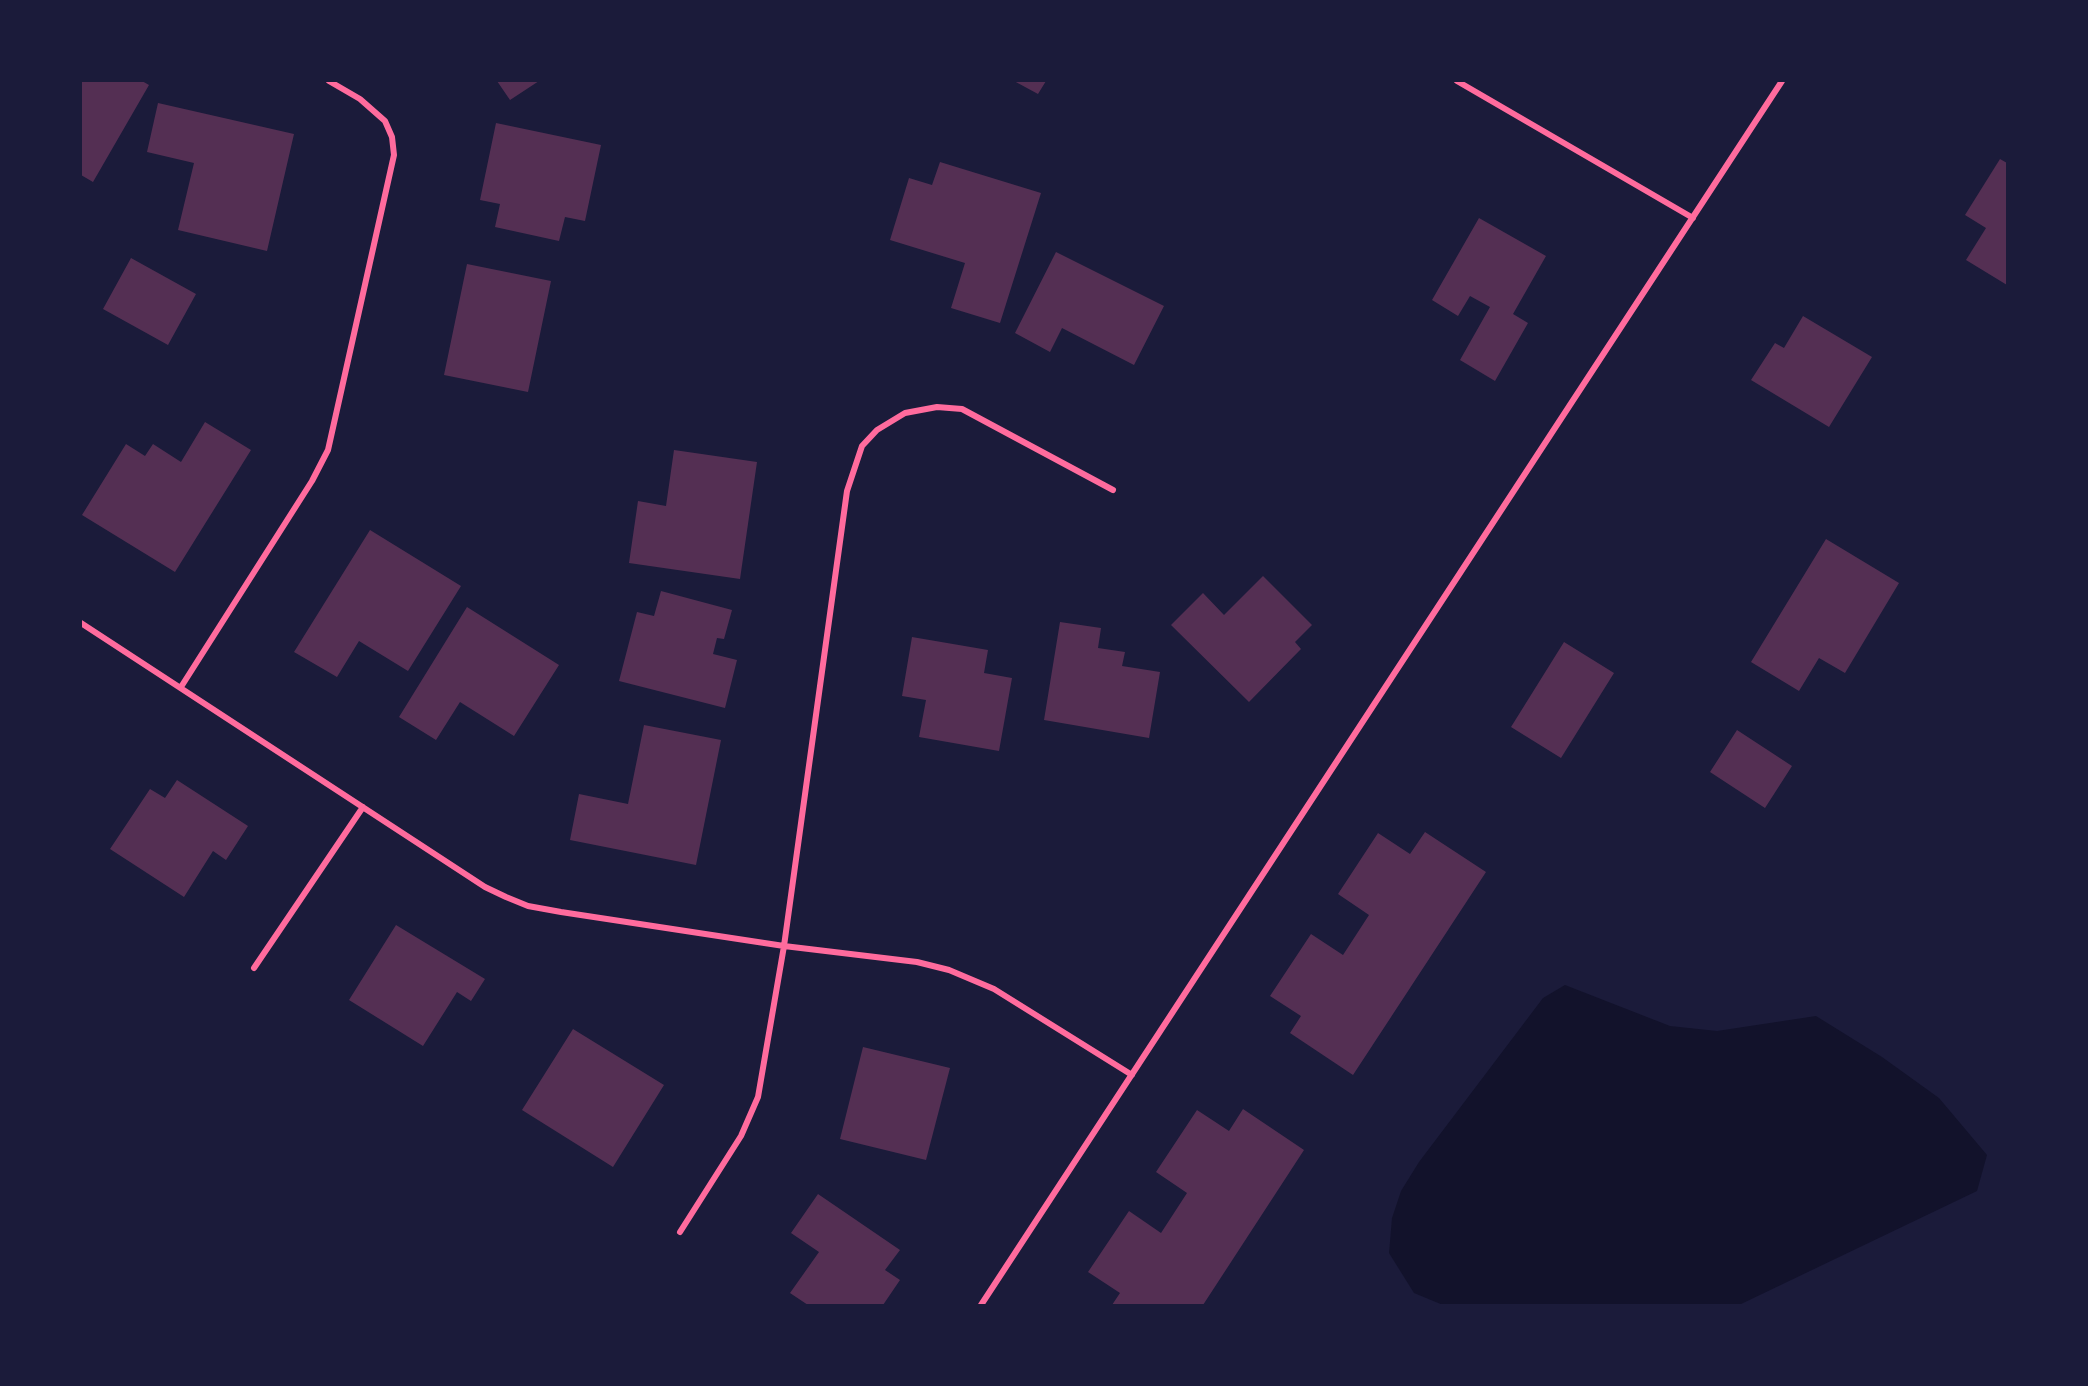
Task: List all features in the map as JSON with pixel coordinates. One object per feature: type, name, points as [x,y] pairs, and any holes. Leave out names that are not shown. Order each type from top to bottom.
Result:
[{"type":"street","points":[[181,687],[312,481],[328,450],[394,155],[392,137],[385,122],[360,99],[329,81]]},
{"type":"street","points":[[1457,81],[1694,218]]},
{"type":"street","points":[[981,1305],[1782,81]]},
{"type":"street","points":[[680,1232],[741,1136],[754,1109],[784,946],[847,490],[862,446],[877,430],[904,413],[937,407],[962,409],[1113,490]]},
{"type":"street","points":[[81,622],[486,887],[528,906],[784,946],[917,962],[960,973],[1001,993],[1132,1075]]},
{"type":"street","points":[[254,968],[363,807]]},
{"type":"shaded area","points":[[1565,985],[1670,1026],[1717,1031],[1816,1016],[1882,1057],[1939,1098],[1987,1155],[1977,1191],[1739,1305],[1443,1305],[1414,1293],[1389,1253],[1392,1218],[1401,1191],[1419,1162],[1543,998]]},
{"type":"building","points":[[81,81],[142,81],[149,85],[93,182],[81,175]]},
{"type":"building","points":[[497,81],[539,81],[510,100]]},
{"type":"building","points":[[1014,81],[1046,81],[1038,94]]},
{"type":"building","points":[[158,103],[294,134],[267,251],[178,230],[194,163],[147,152]]},
{"type":"building","points":[[496,123],[601,145],[585,221],[565,217],[559,241],[495,227],[500,204],[480,200]]},
{"type":"building","points":[[2000,159],[2007,163],[2007,285],[1966,260],[1986,228],[1965,215]]},
{"type":"building","points":[[940,162],[1041,193],[1000,323],[951,308],[965,263],[890,240],[909,178],[932,185]]},
{"type":"building","points":[[1479,218],[1546,256],[1513,314],[1528,323],[1495,381],[1460,360],[1490,307],[1470,296],[1458,316],[1432,300]]},
{"type":"building","points":[[1056,252],[1164,306],[1134,365],[1062,328],[1050,352],[1015,333]]},
{"type":"building","points":[[131,258],[196,294],[168,345],[103,309]]},
{"type":"building","points":[[467,264],[551,281],[528,392],[444,375]]},
{"type":"building","points":[[1803,316],[1872,357],[1829,427],[1751,380],[1775,343],[1784,348]]},
{"type":"building","points":[[205,422],[251,450],[175,572],[82,515],[126,444],[145,456],[153,444],[181,462]]},
{"type":"building","points":[[674,450],[757,462],[740,579],[629,563],[638,501],[666,506]]},
{"type":"building","points":[[370,530],[461,586],[408,671],[359,641],[337,677],[294,652]]},
{"type":"building","points":[[1826,539],[1899,583],[1845,673],[1819,658],[1799,691],[1751,662]]},
{"type":"building","points":[[1263,576],[1312,625],[1295,642],[1301,649],[1249,702],[1171,625],[1203,593],[1224,615]]},
{"type":"building","points":[[661,591],[732,610],[724,639],[717,638],[713,654],[737,660],[725,708],[619,681],[637,612],[654,616]]},
{"type":"building","points":[[467,607],[559,665],[514,736],[460,702],[436,740],[399,717]]},
{"type":"building","points":[[1060,622],[1101,628],[1098,648],[1125,652],[1122,666],[1160,672],[1149,738],[1044,720]]},
{"type":"building","points":[[912,637],[988,650],[984,673],[1012,678],[999,751],[919,737],[926,700],[902,696]]},
{"type":"building","points":[[1564,642],[1614,673],[1561,758],[1511,727]]},
{"type":"building","points":[[644,725],[721,740],[696,865],[570,840],[579,794],[628,804]]},
{"type":"building","points":[[1737,730],[1792,766],[1765,808],[1710,772]]},
{"type":"building","points":[[177,780],[248,826],[226,860],[213,851],[184,897],[110,849],[150,789],[165,798]]},
{"type":"building","points":[[1425,832],[1486,872],[1353,1075],[1290,1033],[1301,1016],[1270,996],[1311,934],[1343,955],[1369,915],[1338,894],[1378,833],[1410,854]]},
{"type":"building","points":[[396,925],[485,979],[471,1001],[457,992],[423,1046],[349,1000]]},
{"type":"building","points":[[573,1029],[664,1085],[613,1167],[522,1110]]},
{"type":"building","points":[[863,1047],[950,1068],[926,1160],[840,1139]]},
{"type":"building","points":[[1243,1109],[1304,1150],[1203,1305],[1112,1305],[1120,1293],[1088,1272],[1129,1211],[1161,1233],[1187,1193],[1156,1172],[1197,1110],[1229,1131]]},
{"type":"building","points":[[818,1194],[900,1250],[885,1270],[900,1280],[883,1305],[808,1305],[790,1293],[819,1252],[791,1233]]}]
